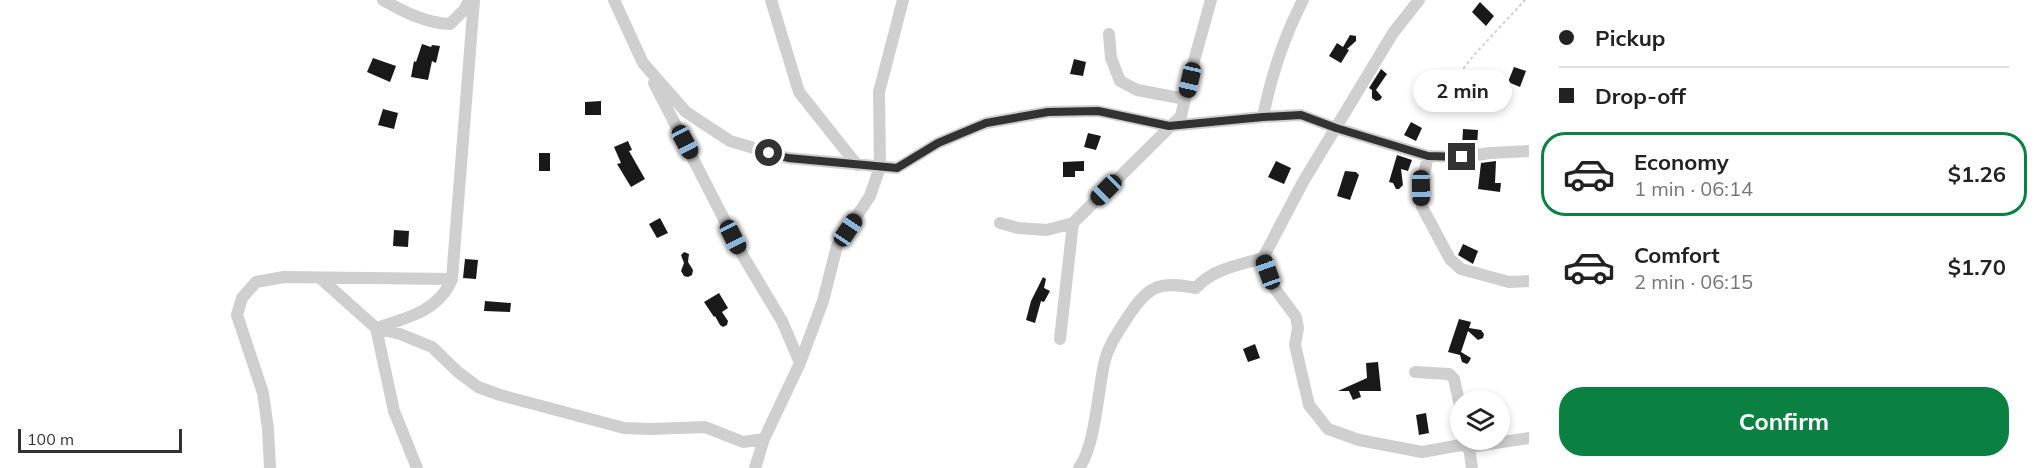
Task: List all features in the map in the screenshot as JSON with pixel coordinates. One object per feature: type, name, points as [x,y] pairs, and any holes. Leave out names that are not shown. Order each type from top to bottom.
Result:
[{"type":"street","points":[[383,0],[434,24],[450,24],[472,0]]},
{"type":"street","points":[[376,328],[433,306],[447,290],[452,279],[472,0]]},
{"type":"street","points":[[614,0],[643,63],[742,256],[782,321],[800,363]]},
{"type":"street","points":[[771,0],[799,92],[857,165]]},
{"type":"street","points":[[757,465],[764,439],[800,363],[823,301],[837,246],[870,196],[880,167],[879,92],[903,0]]},
{"type":"street","points":[[999,223],[1018,228],[1047,230],[1073,223],[1181,116],[1211,0]]},
{"type":"street","points":[[1263,117],[1269,87],[1290,26],[1303,0]]},
{"type":"street","points":[[1079,468],[1088,447],[1104,362],[1112,341],[1141,297],[1150,290],[1162,286],[1181,285],[1196,288],[1205,277],[1263,258],[1303,182],[1393,33],[1419,0]]},
{"type":"street","points":[[1109,34],[1112,58],[1120,81],[1137,90],[1185,99]]},
{"type":"street","points":[[643,63],[686,112],[730,141],[788,158],[857,165],[897,168],[938,143],[986,123],[1048,112],[1098,111],[1169,126],[1301,115],[1428,156],[1462,157],[1529,151]]},
{"type":"street","points":[[1428,156],[1421,188],[1422,207],[1450,260],[1461,269],[1509,282],[1529,281]]},
{"type":"street","points":[[1060,339],[1073,223]]},
{"type":"street","points":[[1263,258],[1273,286],[1296,318],[1298,328],[1295,345],[1309,405],[1328,429],[1359,440],[1422,452],[1450,447]]},
{"type":"street","points":[[270,468],[263,393],[237,315],[242,298],[256,282],[284,277],[452,279]]},
{"type":"street","points":[[320,278],[376,328],[400,334],[432,347],[458,372],[478,387],[500,395],[624,428],[705,427],[742,442],[764,439]]},
{"type":"street","points":[[376,328],[394,411],[417,468]]},
{"type":"street","points":[[1415,372],[1449,374],[1454,379],[1456,390]]},
{"type":"street","points":[[1510,440],[1529,438]]},
{"type":"street","points":[[1468,450],[1472,468]]},
{"type":"path","points":[[1441,97],[1474,55],[1525,0]]},
{"type":"building","points":[[1480,2],[1494,16],[1486,26],[1472,12]]},
{"type":"building","points":[[1350,35],[1356,36],[1356,41],[1347,49],[1349,50],[1341,63],[1329,56],[1337,43],[1343,47]]},
{"type":"building","points":[[422,44],[431,47],[432,45],[440,46],[436,63],[432,61],[428,80],[411,77],[414,61],[416,62]]},
{"type":"building","points":[[373,58],[396,66],[390,82],[367,72]]},
{"type":"building","points":[[1074,59],[1086,62],[1083,76],[1070,74]]},
{"type":"building","points":[[1514,67],[1526,71],[1520,87],[1508,82]]},
{"type":"building","points":[[1381,69],[1387,74],[1376,90],[1382,97],[1376,101],[1372,98],[1372,90],[1369,88]]},
{"type":"building","points":[[601,101],[601,115],[585,115],[585,102]]},
{"type":"building","points":[[383,109],[398,113],[394,129],[378,125]]},
{"type":"building","points":[[1411,122],[1422,128],[1416,141],[1404,135]]},
{"type":"building","points":[[1463,129],[1478,130],[1477,147],[1462,147]]},
{"type":"building","points":[[1088,133],[1101,136],[1096,150],[1084,147]]},
{"type":"building","points":[[628,141],[632,150],[629,151],[645,179],[631,187],[617,164],[621,163],[614,147]]},
{"type":"building","points":[[539,153],[550,153],[550,171],[539,171]]},
{"type":"building","points":[[1397,155],[1412,160],[1408,171],[1401,169],[1403,185],[1399,189],[1389,182]]},
{"type":"building","points":[[1084,161],[1084,171],[1075,171],[1075,177],[1063,177],[1063,162]]},
{"type":"building","points":[[1276,161],[1291,168],[1284,184],[1268,177]]},
{"type":"building","points":[[1496,161],[1495,183],[1501,183],[1500,192],[1478,189],[1481,163]]},
{"type":"building","points":[[1345,171],[1356,172],[1359,175],[1350,200],[1337,196]]},
{"type":"building","points":[[660,218],[668,233],[657,238],[649,224]]},
{"type":"building","points":[[394,230],[409,231],[408,247],[393,246]]},
{"type":"building","points":[[1463,244],[1478,251],[1473,264],[1458,255]]},
{"type":"building","points":[[684,252],[689,254],[688,262],[693,270],[692,275],[688,277],[684,276],[681,271],[684,263],[681,255]]},
{"type":"building","points":[[465,259],[478,260],[476,279],[463,278]]},
{"type":"building","points":[[1043,277],[1046,279],[1044,288],[1050,291],[1044,302],[1041,301],[1035,323],[1026,320],[1031,301]]},
{"type":"building","points":[[719,293],[728,308],[722,312],[728,321],[723,327],[704,302]]},
{"type":"building","points":[[485,301],[511,303],[510,312],[484,311]]},
{"type":"building","points":[[1459,319],[1471,322],[1469,328],[1481,330],[1484,334],[1483,338],[1478,340],[1468,331],[1461,352],[1471,358],[1467,364],[1462,362],[1460,355],[1448,352]]},
{"type":"building","points":[[1255,344],[1260,358],[1248,362],[1243,349]]},
{"type":"building","points":[[1378,362],[1381,391],[1359,391],[1361,397],[1353,400],[1349,391],[1338,391],[1367,378],[1366,363]]},
{"type":"building","points":[[1426,413],[1429,433],[1419,435],[1416,415]]},
{"type":"route","points":[[769,153],[788,158],[897,168],[938,143],[986,123],[1048,112],[1098,111],[1169,126],[1301,115],[1428,156],[1462,157]]}]
